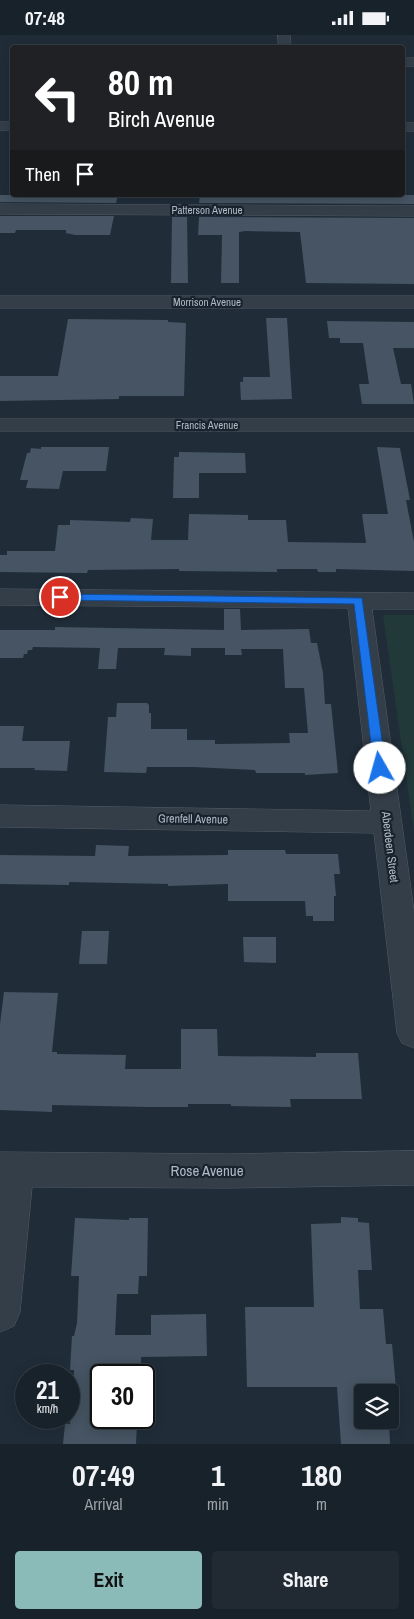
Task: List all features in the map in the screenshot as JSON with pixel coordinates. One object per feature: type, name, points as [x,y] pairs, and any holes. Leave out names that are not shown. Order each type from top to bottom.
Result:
[{"type":"street","name":"Patterson Avenue","points":[[0,209],[414,211]]},
{"type":"street","name":"Morrison Avenue","points":[[0,302],[414,302]]},
{"type":"street","name":"Francis Avenue","points":[[0,425],[414,425]]},
{"type":"street","points":[[0,597],[414,601]]},
{"type":"street","name":"Aberdeen Street","points":[[359,601],[414,1033]]},
{"type":"street","name":"Grenfell Avenue","points":[[0,816],[387,822]]},
{"type":"street","name":"Rose Avenue","points":[[8,1169],[229,1171],[414,1168]]},
{"type":"street","points":[[0,1312],[8,1169]]},
{"type":"green space","points":[[383,615],[414,615],[414,832]]},
{"type":"building","points":[[0,195],[10,195],[10,197],[118,197],[116,203],[0,202]]},
{"type":"building","points":[[405,195],[414,195],[414,204],[199,203],[200,197],[405,197]]},
{"type":"building","points":[[0,216],[114,216],[110,235],[75,235],[66,233],[66,230],[16,230],[15,233],[0,233]]},
{"type":"building","points":[[172,217],[187,217],[188,283],[171,283]]},
{"type":"building","points":[[199,217],[414,218],[414,284],[306,283],[300,232],[245,231],[239,232],[239,283],[221,283],[222,235],[198,235]]},
{"type":"building","points":[[266,318],[287,318],[292,399],[241,400],[240,382],[243,382],[243,377],[270,377]]},
{"type":"building","points":[[68,319],[168,320],[168,322],[186,323],[184,396],[119,396],[119,399],[0,401],[0,376],[58,376]]},
{"type":"building","points":[[327,321],[414,322],[414,348],[393,348],[401,384],[411,384],[414,404],[362,404],[359,384],[369,384],[363,343],[340,343],[340,338],[329,338]]},
{"type":"building","points":[[41,447],[109,447],[106,471],[63,471],[59,489],[26,488],[28,480],[20,480],[27,453],[30,453],[31,448],[41,449]]},
{"type":"building","points":[[377,447],[400,448],[410,500],[406,500],[414,542],[414,571],[336,569],[336,572],[318,572],[317,569],[277,569],[277,572],[179,571],[179,569],[88,570],[87,573],[0,572],[0,555],[7,555],[7,551],[55,551],[58,525],[70,525],[70,520],[130,522],[131,518],[153,519],[151,540],[188,540],[189,514],[248,515],[248,520],[286,520],[288,542],[366,543],[362,514],[388,514]]},
{"type":"building","points":[[179,452],[245,453],[246,473],[199,473],[199,498],[173,498],[174,457],[179,457]]},
{"type":"building","points":[[224,609],[240,609],[241,630],[309,629],[311,643],[317,643],[323,673],[325,704],[331,704],[338,773],[305,775],[305,773],[256,773],[255,770],[193,767],[147,767],[146,773],[104,772],[108,717],[116,717],[117,703],[147,703],[149,705],[149,713],[151,713],[151,729],[187,729],[187,740],[215,740],[215,744],[290,743],[289,733],[308,733],[304,688],[285,688],[283,649],[241,649],[242,655],[225,655],[225,648],[191,648],[191,656],[164,655],[165,648],[118,648],[116,669],[98,669],[100,648],[33,647],[32,650],[28,650],[27,654],[24,654],[23,658],[0,658],[0,630],[55,630],[55,627],[224,630]]},
{"type":"building","points":[[0,726],[24,726],[22,741],[70,741],[67,771],[34,770],[35,768],[0,768]]},
{"type":"building","points":[[96,845],[129,846],[128,856],[228,855],[228,850],[285,850],[286,854],[338,854],[340,874],[334,874],[336,896],[334,896],[334,921],[313,921],[313,916],[306,916],[305,901],[228,901],[228,884],[168,886],[168,884],[69,882],[69,885],[0,884],[0,855],[95,856]]},
{"type":"building","points":[[82,931],[109,931],[107,964],[79,964]]},
{"type":"building","points":[[243,937],[276,937],[276,963],[244,962]]},
{"type":"building","points":[[4,992],[58,993],[52,1052],[57,1052],[57,1054],[126,1055],[125,1069],[181,1069],[181,1029],[217,1029],[218,1056],[316,1057],[316,1053],[358,1053],[362,1099],[290,1099],[291,1107],[231,1106],[231,1104],[188,1104],[188,1107],[52,1105],[52,1112],[0,1110],[0,1024]]},
{"type":"building","points":[[341,1217],[358,1218],[358,1222],[369,1223],[372,1270],[358,1270],[360,1309],[383,1309],[386,1344],[392,1344],[396,1384],[354,1384],[354,1429],[389,1429],[390,1444],[341,1444],[337,1387],[247,1387],[245,1307],[314,1307],[311,1224],[341,1223]]},
{"type":"building","points":[[75,1218],[129,1220],[129,1218],[148,1218],[147,1276],[139,1276],[138,1294],[117,1294],[115,1335],[151,1335],[151,1315],[206,1314],[207,1356],[141,1357],[141,1364],[90,1364],[90,1429],[137,1429],[136,1444],[63,1444],[64,1429],[80,1429],[80,1364],[70,1364],[72,1336],[74,1336],[77,1323],[79,1276],[71,1276]]},
{"type":"route","points":[[60,597],[359,601],[380,768]]}]
